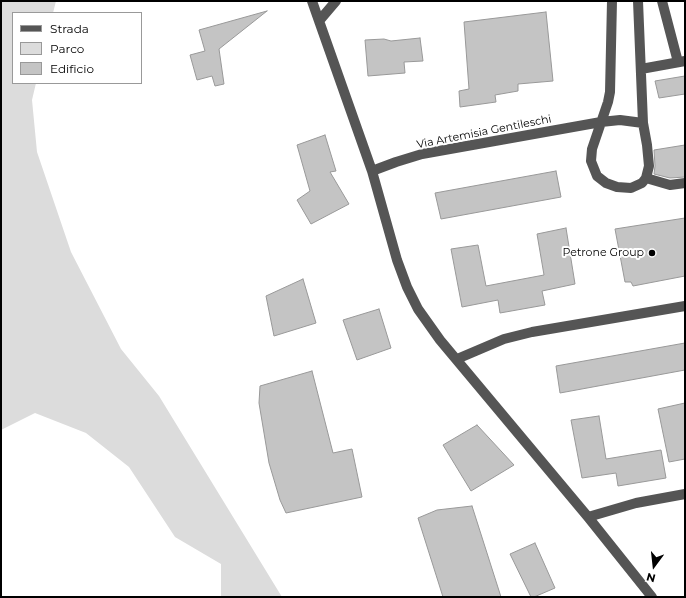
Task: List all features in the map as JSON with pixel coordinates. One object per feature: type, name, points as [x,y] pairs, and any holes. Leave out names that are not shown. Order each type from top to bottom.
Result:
[{"type":"street","points":[[312,1],[372,171],[397,260],[407,287],[418,309],[435,333],[588,517],[652,597]]},
{"type":"street","points":[[319,21],[336,1]]},
{"type":"street","points":[[612,1],[610,92],[592,149],[591,161],[597,176],[606,183],[617,187],[631,188],[642,183],[646,178],[649,166],[649,156],[643,123],[638,1]]},
{"type":"street","points":[[641,69],[682,62],[662,1]]},
{"type":"street","name":"Via Artemisia Gentileschi","points":[[372,171],[422,154],[601,122],[620,120],[643,123]]},
{"type":"street","points":[[646,178],[668,184],[685,183]]},
{"type":"street","points":[[457,359],[504,339],[532,332],[685,306]]},
{"type":"street","points":[[588,517],[636,502],[685,494]]},
{"type":"green space","points":[[1,1],[56,1],[53,12],[12,12],[12,84],[36,84],[32,100],[37,152],[71,252],[121,349],[159,396],[282,597],[221,597],[221,564],[175,537],[129,467],[86,433],[35,413],[1,430]]},
{"type":"building","points":[[267,11],[219,49],[224,84],[215,86],[212,76],[197,80],[190,55],[205,51],[199,30]]},
{"type":"building","points":[[546,12],[553,81],[518,84],[518,91],[495,95],[496,102],[460,107],[459,91],[469,89],[464,22]]},
{"type":"building","points":[[420,38],[423,61],[404,62],[405,73],[368,76],[365,40],[384,39],[391,41]]},
{"type":"building","points":[[685,76],[685,94],[659,98],[655,81]]},
{"type":"building","points":[[325,135],[336,171],[330,172],[349,204],[311,224],[297,200],[310,191],[297,145]]},
{"type":"building","points":[[685,145],[685,177],[670,178],[654,174],[654,150]]},
{"type":"building","points":[[556,171],[561,197],[441,219],[435,193]]},
{"type":"building","name":"Petrone Group","points":[[685,218],[685,276],[633,286],[631,282],[625,282],[615,229]]},
{"type":"building","points":[[566,228],[575,284],[542,291],[545,305],[500,313],[498,300],[462,307],[451,249],[478,245],[486,286],[544,275],[537,234]]},
{"type":"building","points":[[303,279],[316,323],[274,336],[266,296]]},
{"type":"building","points":[[379,309],[391,348],[357,360],[343,320]]},
{"type":"building","points":[[685,343],[685,370],[560,393],[556,366]]},
{"type":"building","points":[[312,371],[333,453],[352,449],[362,497],[286,513],[280,500],[269,463],[259,403],[260,386]]},
{"type":"building","points":[[685,403],[685,459],[669,462],[658,409]]},
{"type":"building","points":[[599,416],[606,459],[661,450],[666,478],[618,486],[616,473],[582,478],[571,420]]},
{"type":"building","points":[[477,425],[514,465],[471,491],[443,445]]},
{"type":"building","points":[[472,506],[501,597],[443,597],[418,518],[437,510]]},
{"type":"building","points":[[535,543],[555,588],[531,597],[510,554]]},
{"type":"place","name":"Petrone Group","points":[[652,253]]}]
